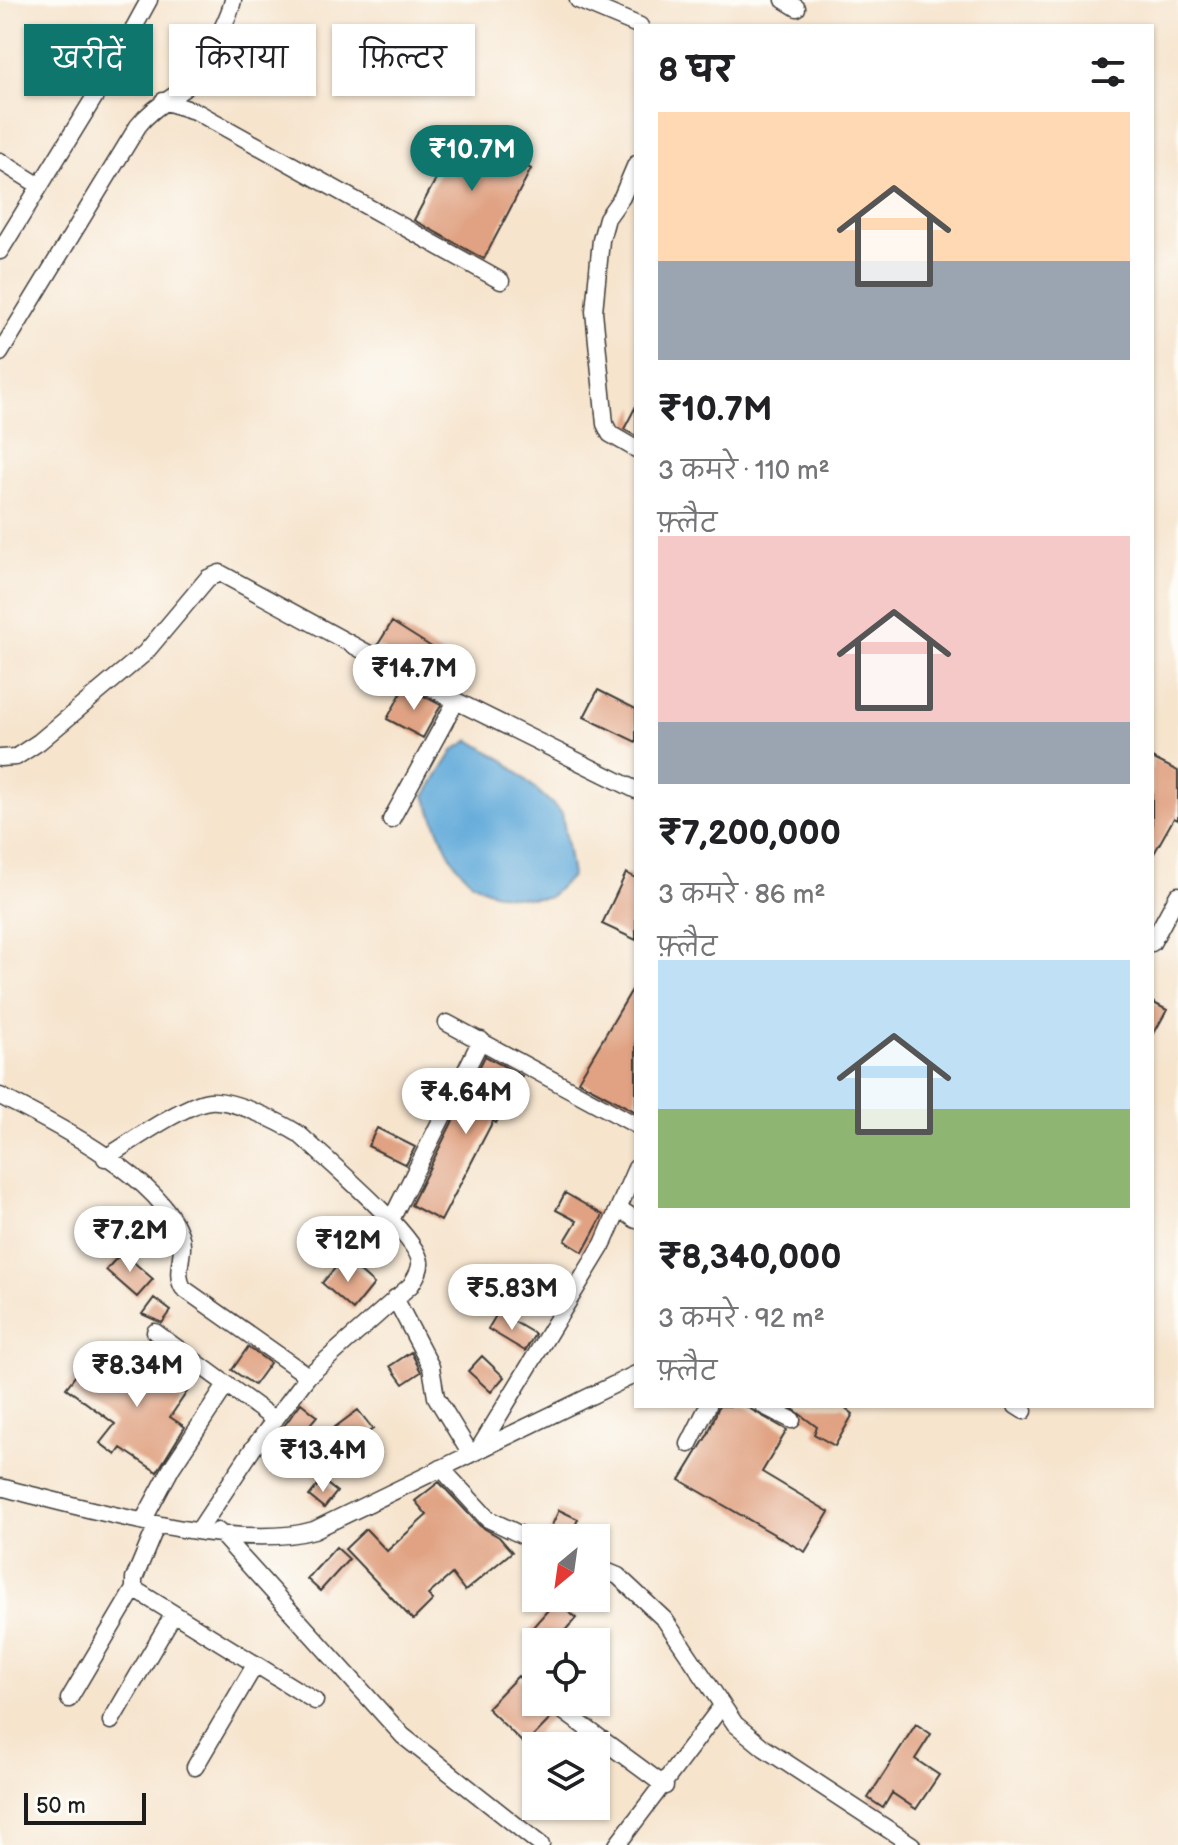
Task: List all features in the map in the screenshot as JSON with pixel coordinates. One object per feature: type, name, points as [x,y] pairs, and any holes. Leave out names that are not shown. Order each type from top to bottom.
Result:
[{"type":"street","points":[[0,251],[149,0]]},
{"type":"street","points":[[0,353],[138,126],[163,101],[191,81],[228,17],[233,0]]},
{"type":"street","points":[[578,0],[635,24]]},
{"type":"street","points":[[163,101],[197,112],[501,281]]},
{"type":"street","points":[[0,161],[40,186]]},
{"type":"street","points":[[634,169],[622,197],[602,229],[594,311],[605,424],[614,437],[634,448]]},
{"type":"street","points":[[0,758],[12,758],[27,751],[55,730],[102,686],[145,653],[208,578],[220,573],[456,701],[634,789]]},
{"type":"street","points":[[391,820],[456,701]]},
{"type":"street","points":[[1154,940],[1176,904]]},
{"type":"street","points":[[447,1023],[634,1124]]},
{"type":"street","points":[[391,1220],[481,1040]]},
{"type":"street","points":[[0,1096],[105,1158],[139,1182],[174,1223],[183,1245],[179,1276],[183,1288],[308,1376]]},
{"type":"street","points":[[105,1158],[202,1103],[226,1103],[284,1124],[299,1134],[391,1220],[420,1263],[411,1285],[308,1376],[199,1530]]},
{"type":"street","points":[[475,1451],[597,1255],[634,1173]]},
{"type":"street","points":[[619,1208],[634,1219]]},
{"type":"street","points":[[395,1298],[431,1367],[436,1397],[475,1451]]},
{"type":"street","points":[[155,1332],[275,1420]]},
{"type":"street","points":[[0,1487],[150,1523],[276,1537],[299,1535],[634,1375]]},
{"type":"street","points":[[69,1699],[134,1589],[150,1523],[172,1467],[227,1384]]},
{"type":"street","points":[[689,1444],[707,1408]]},
{"type":"street","points":[[768,1408],[792,1420]]},
{"type":"street","points":[[441,1468],[488,1519],[522,1535]]},
{"type":"street","points":[[218,1531],[403,1736],[541,1845]]},
{"type":"street","points":[[610,1573],[618,1576],[665,1620],[735,1724],[764,1748],[912,1845]]},
{"type":"street","points":[[134,1589],[315,1701]]},
{"type":"street","points":[[111,1721],[173,1615]]},
{"type":"street","points":[[195,1767],[255,1665]]},
{"type":"street","points":[[617,1845],[665,1786],[721,1707]]},
{"type":"street","points":[[570,1716],[665,1786]]},
{"type":"water","points":[[470,740],[505,761],[562,813],[572,876],[548,898],[519,897],[478,886],[465,875],[444,843],[425,796],[454,750]]},
{"type":"building","points":[[456,127],[531,169],[484,259],[414,220],[445,162],[439,158]]},
{"type":"building","points":[[634,410],[634,435],[624,429]]},
{"type":"building","points":[[392,622],[449,658],[437,678],[377,646]]},
{"type":"building","points":[[405,686],[441,705],[423,738],[387,719]]},
{"type":"building","points":[[598,690],[634,708],[634,741],[584,717]]},
{"type":"building","points":[[1154,759],[1178,771],[1178,820],[1174,818],[1154,853]]},
{"type":"building","points":[[626,873],[634,877],[634,939],[602,924]]},
{"type":"building","points":[[634,986],[634,1111],[578,1081]]},
{"type":"building","points":[[1154,1003],[1167,1010],[1154,1033]]},
{"type":"building","points":[[485,1056],[522,1076],[496,1123],[493,1121],[441,1221],[411,1205]]},
{"type":"building","points":[[377,1128],[415,1147],[406,1165],[368,1146]]},
{"type":"building","points":[[565,1193],[603,1215],[583,1252],[565,1241],[577,1221],[556,1210]]},
{"type":"building","points":[[122,1252],[153,1279],[137,1297],[106,1270]]},
{"type":"building","points":[[344,1258],[374,1284],[353,1310],[322,1283]]},
{"type":"building","points":[[513,1265],[538,1282],[526,1300],[501,1283]]},
{"type":"building","points":[[154,1298],[171,1311],[162,1323],[142,1314]]},
{"type":"building","points":[[498,1312],[535,1334],[525,1351],[488,1329]]},
{"type":"building","points":[[248,1347],[270,1363],[254,1385],[232,1370]]},
{"type":"building","points":[[411,1352],[421,1372],[403,1384],[390,1366]]},
{"type":"building","points":[[169,1356],[197,1377],[170,1417],[185,1427],[157,1472],[121,1448],[116,1455],[100,1443],[115,1424],[66,1388],[89,1358],[141,1396]]},
{"type":"building","points":[[482,1356],[504,1377],[491,1392],[468,1371]]},
{"type":"building","points":[[301,1403],[317,1416],[280,1460],[267,1449]]},
{"type":"building","points":[[718,1408],[748,1408],[787,1430],[762,1472],[829,1512],[805,1552],[680,1480],[708,1434]]},
{"type":"building","points":[[792,1408],[846,1408],[853,1414],[835,1446],[814,1434],[817,1427]]},
{"type":"building","points":[[358,1410],[373,1429],[356,1441],[364,1452],[352,1460],[331,1430]]},
{"type":"building","points":[[322,1480],[337,1492],[324,1508],[309,1496]]},
{"type":"building","points":[[439,1482],[480,1526],[499,1537],[512,1552],[465,1591],[452,1574],[428,1595],[433,1600],[413,1620],[345,1549],[366,1529],[387,1551],[427,1515],[415,1501]]},
{"type":"building","points":[[559,1510],[578,1519],[576,1524],[552,1524]]},
{"type":"building","points":[[336,1547],[349,1559],[320,1591],[307,1579]]},
{"type":"building","points":[[546,1612],[569,1612],[576,1618],[567,1628],[532,1628]]},
{"type":"building","points":[[518,1676],[522,1680],[522,1716],[552,1717],[538,1732],[522,1732],[522,1742],[487,1708]]},
{"type":"building","points":[[916,1724],[931,1734],[915,1759],[939,1775],[916,1809],[892,1793],[883,1808],[868,1798]]}]
